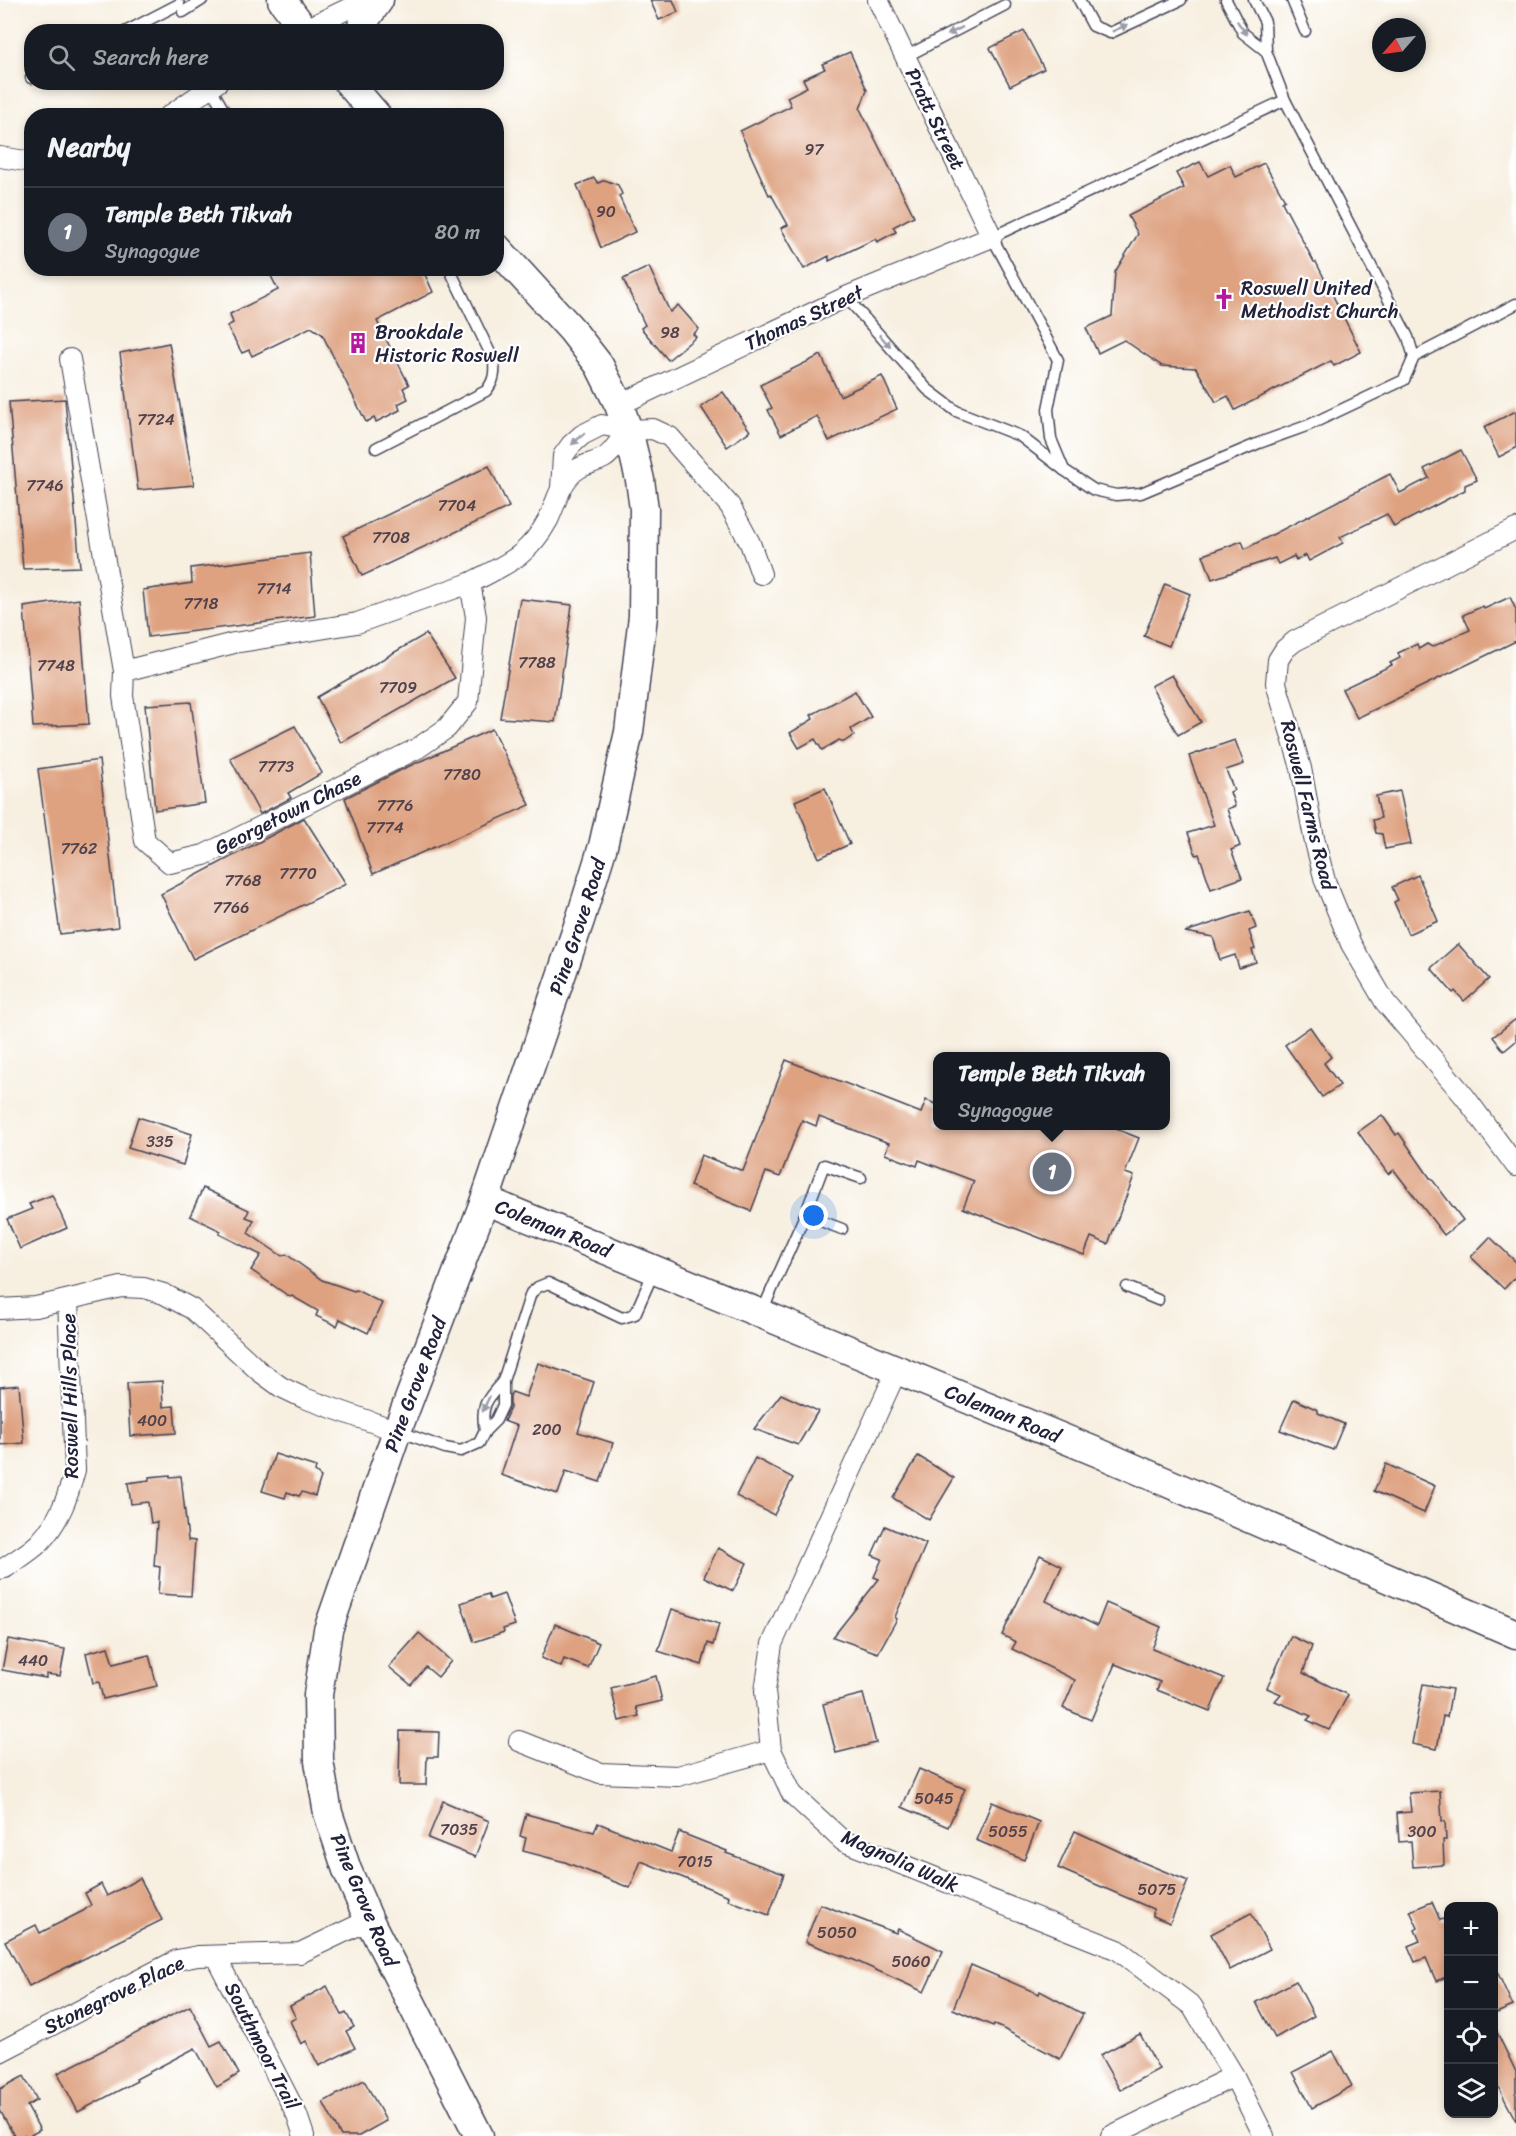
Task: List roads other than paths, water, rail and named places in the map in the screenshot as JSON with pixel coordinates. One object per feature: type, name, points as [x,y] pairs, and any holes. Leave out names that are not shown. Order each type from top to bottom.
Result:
[{"type":"main road","points":[[282,0],[299,24]]},
{"type":"main road","points":[[363,24],[379,0]]},
{"type":"main road","points":[[356,90],[368,101]]},
{"type":"main road","name":"Pine Grove Road","points":[[479,2136],[369,1920],[347,1870],[328,1813],[319,1761],[318,1695],[328,1630],[397,1431],[485,1200],[580,920],[603,846],[629,732],[643,616],[644,509],[640,480],[623,417],[599,365],[578,338],[504,256]]},
{"type":"main road","name":"Coleman Road","points":[[485,1200],[1099,1452],[1516,1634]]},
{"type":"street","points":[[318,24],[366,0]]},
{"type":"street","name":"Pratt Street","points":[[878,0],[992,237]]},
{"type":"street","points":[[181,108],[207,90]]},
{"type":"street","points":[[0,157],[24,161]]},
{"type":"street","name":"Thomas Street","points":[[623,417],[846,297],[992,237]]},
{"type":"street","name":"Georgetown Chase","points":[[70,359],[124,671],[123,696],[145,841],[170,862],[204,855],[417,748],[447,728],[468,702],[476,617],[470,583]]},
{"type":"street","points":[[561,488],[564,456],[571,445],[582,435],[623,417],[653,429],[670,437],[730,506],[750,543],[761,574]]},
{"type":"street","points":[[124,671],[234,643],[357,623],[470,583],[521,556],[537,538],[569,476],[585,464],[605,457],[623,417]]},
{"type":"street","name":"Roswell Farms Road","points":[[1516,528],[1295,641],[1285,649],[1278,660],[1276,683],[1301,768],[1314,838],[1325,881],[1351,944],[1385,1002],[1465,1096],[1516,1166]]},
{"type":"street","points":[[0,1309],[36,1306],[121,1287],[144,1288],[164,1294],[192,1310],[259,1371],[281,1387],[304,1398],[397,1431]]},
{"type":"street","name":"Roswell Hills Place","points":[[0,1569],[5,1568],[39,1543],[62,1512],[70,1492],[75,1470],[68,1300]]},
{"type":"street","name":"Magnolia Walk","points":[[897,1370],[772,1644],[765,1691],[771,1750],[792,1794],[843,1840],[1118,1950],[1192,2006],[1234,2076],[1264,2136]]},
{"type":"street","points":[[519,1741],[600,1773],[678,1776],[771,1750]]},
{"type":"street","name":"Stonegrove Place","points":[[0,2052],[177,1960],[198,1956],[300,1953],[369,1920]]},
{"type":"street","name":"Southmoor Trail","points":[[216,1957],[297,2115],[304,2136]]},
{"type":"street","points":[[1111,2136],[1234,2076]]},
{"type":"lane","points":[[144,24],[202,0]]},
{"type":"lane","points":[[905,57],[1004,2],[1017,0]]},
{"type":"lane","points":[[1080,0],[1093,26],[1110,33],[1181,0]]},
{"type":"lane","points":[[1226,0],[1243,33],[1266,51]]},
{"type":"lane","points":[[1254,0],[1265,21],[1266,51],[1285,100],[1403,327],[1414,357]]},
{"type":"lane","points":[[1292,0],[1305,31]]},
{"type":"lane","points":[[216,90],[224,108]]},
{"type":"lane","points":[[1064,470],[1051,439],[1048,409],[1058,360],[992,237],[1285,100]]},
{"type":"lane","points":[[376,448],[486,391],[493,382],[494,361],[453,276]]},
{"type":"lane","points":[[846,297],[927,389],[956,411],[1020,436],[1094,490],[1116,495],[1141,494],[1260,443],[1309,425],[1404,380],[1414,357],[1516,304]]},
{"type":"lane","points":[[761,1314],[825,1165],[861,1178]]},
{"type":"lane","points":[[805,1215],[842,1229]]},
{"type":"lane","points":[[397,1431],[445,1448],[461,1451],[479,1443],[484,1431],[496,1420],[504,1404],[503,1381],[531,1293],[548,1283],[622,1318],[634,1314],[655,1270]]},
{"type":"lane","points":[[1127,1287],[1158,1300]]},
{"type":"lane","points":[[484,1431],[482,1413],[489,1396],[503,1381]]},
{"type":"place","name":"Roswell United Methodist Church","points":[[1224,299]]},
{"type":"place","name":"Brookdale Historic Roswell","points":[[358,343]]},
{"type":"place","name":"Temple Beth Tikvah","points":[[1052,1172]]}]
